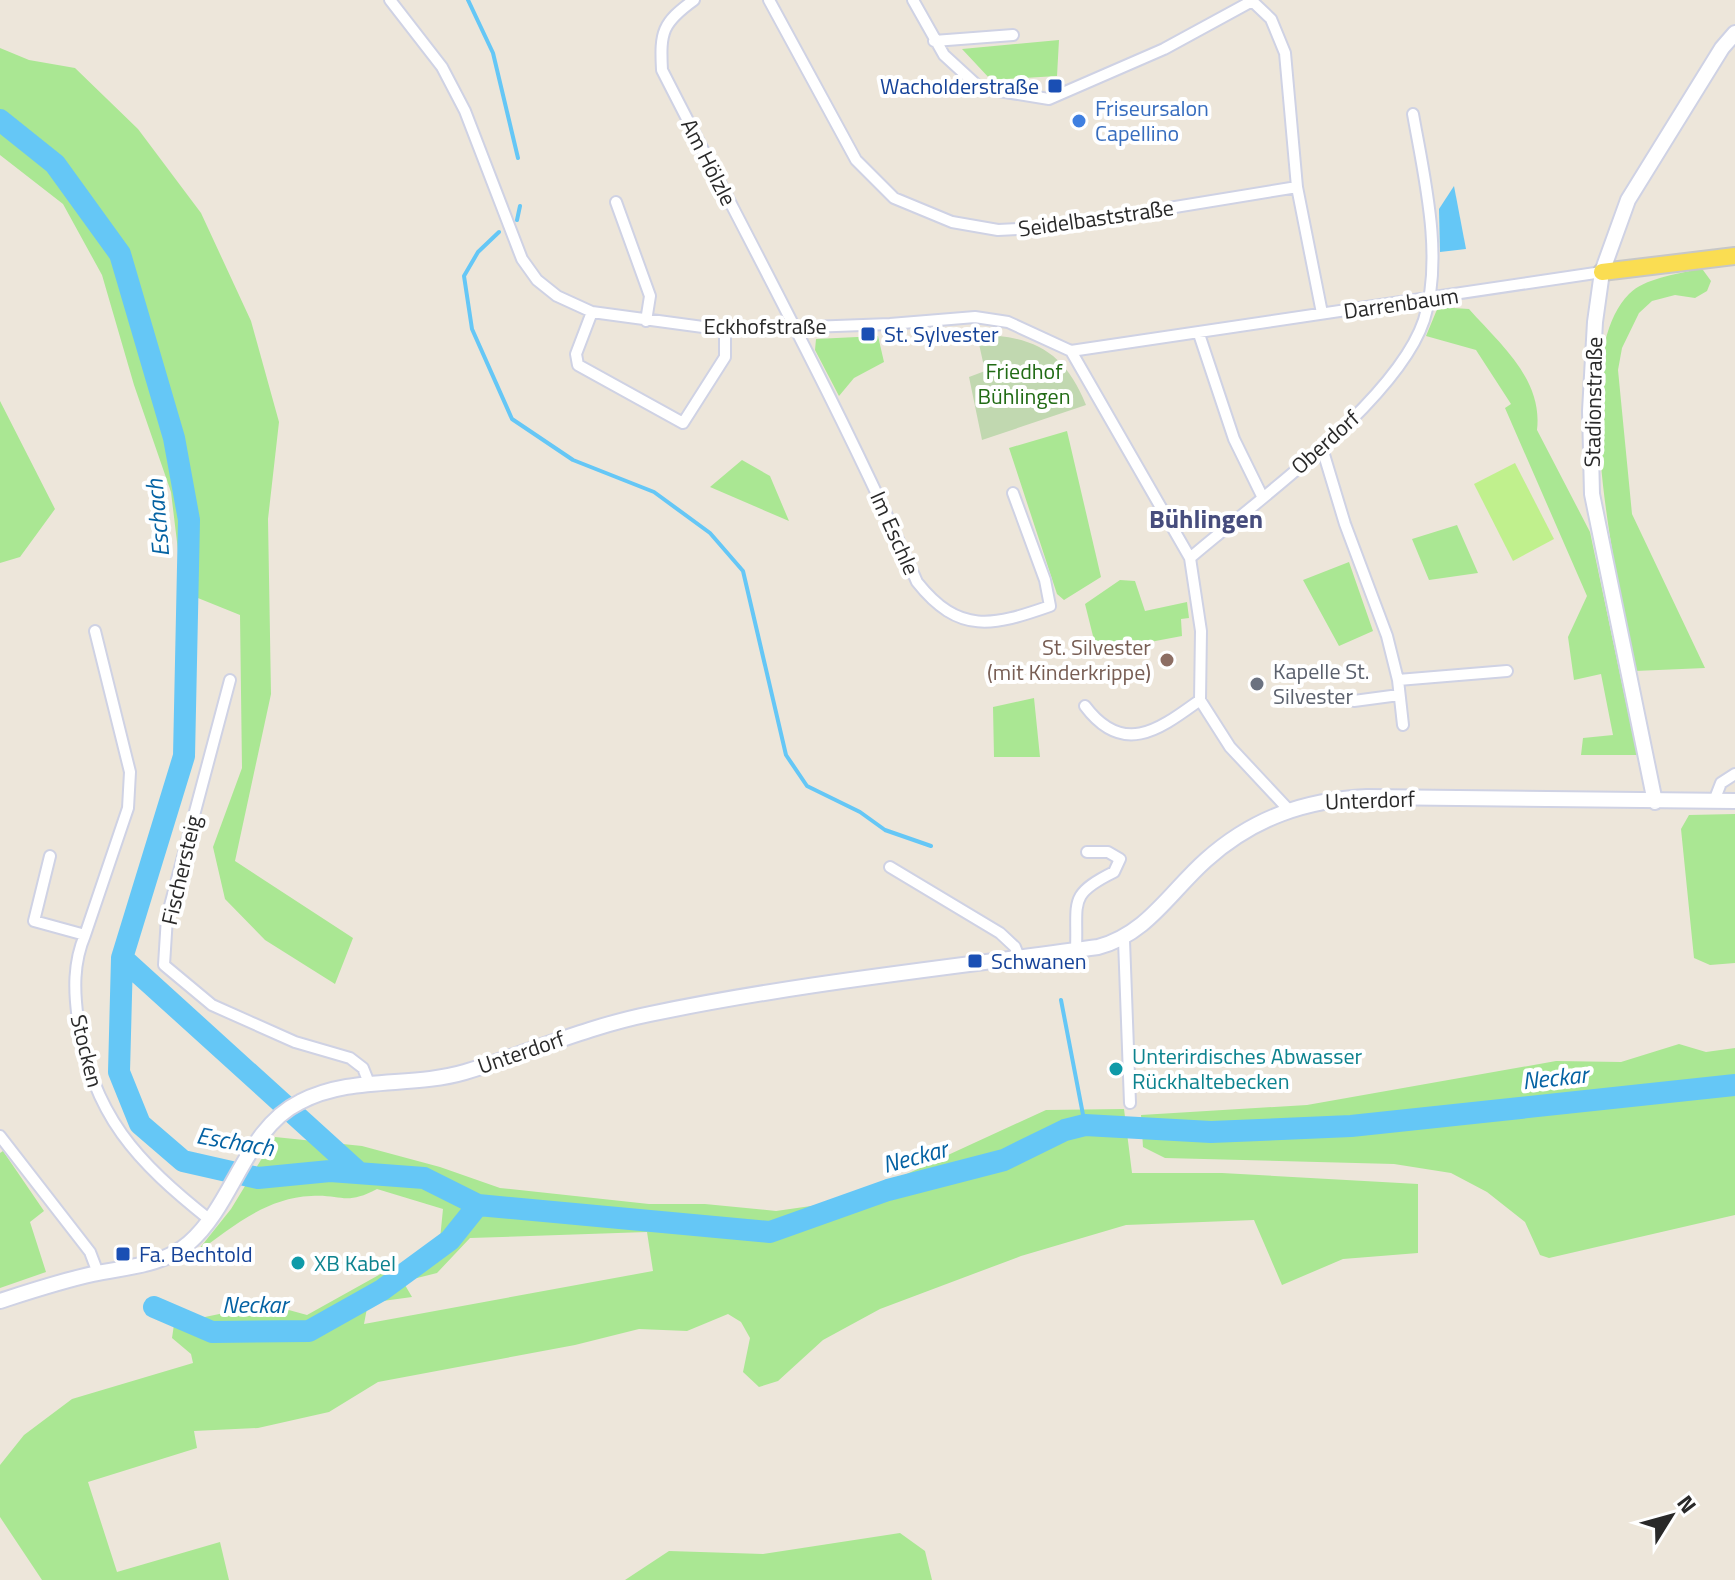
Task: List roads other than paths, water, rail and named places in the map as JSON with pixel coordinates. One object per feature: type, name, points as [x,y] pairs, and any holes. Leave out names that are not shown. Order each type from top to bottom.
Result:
[{"type":"main road","points":[[1602,272],[1735,256]]},
{"type":"street","name":"Eckhofstraße","points":[[390,0],[442,67],[465,111],[522,259],[537,280],[557,296],[592,312],[725,330],[975,317],[1008,322],[1071,351]]},
{"type":"street","name":"Am Hölzle","points":[[694,0],[670,19],[661,38],[662,70],[762,267],[797,327]]},
{"type":"street","name":"Seidelbaststraße","points":[[769,0],[856,160],[894,198],[952,222],[998,230],[1053,227],[1297,187]]},
{"type":"street","points":[[913,0],[934,41],[980,88],[1049,99],[1164,49],[1252,0],[1271,19],[1285,53],[1297,187],[1322,313]]},
{"type":"street","name":"Stadionstraße","points":[[1655,802],[1592,494],[1590,411],[1595,322],[1602,272],[1628,200],[1722,48],[1735,33]]},
{"type":"street","points":[[934,41],[1013,35]]},
{"type":"street","name":"Oberdorf","points":[[1190,558],[1322,448],[1380,389],[1420,329],[1431,267],[1429,204],[1413,114]]},
{"type":"street","points":[[616,202],[650,296],[646,321]]},
{"type":"street","name":"Darrenbaum","points":[[1071,351],[1322,313],[1427,301],[1602,272]]},
{"type":"street","points":[[592,312],[576,354],[578,365],[683,423],[725,357],[725,330]]},
{"type":"street","name":"Im Eschle","points":[[797,327],[872,479],[917,582],[931,600],[953,615],[990,624],[1050,606],[1045,580],[1013,493]]},
{"type":"street","points":[[1199,334],[1229,426],[1262,496]]},
{"type":"street","points":[[1071,351],[1190,558],[1201,631],[1200,700],[1230,747],[1288,809]]},
{"type":"street","points":[[1322,448],[1345,524],[1387,636],[1398,680],[1403,725]]},
{"type":"street","name":"Stocken","points":[[95,631],[130,772],[128,808],[78,951],[74,993],[82,1050],[97,1096],[117,1130],[146,1164],[210,1220]]},
{"type":"street","points":[[1398,680],[1507,671]]},
{"type":"street","name":"Fischersteig","points":[[230,680],[167,917],[164,965],[212,1005],[295,1042],[350,1058],[363,1068],[369,1083]]},
{"type":"street","points":[[1354,701],[1399,695]]},
{"type":"street","points":[[1085,706],[1098,721],[1129,734],[1155,732],[1200,700]]},
{"type":"street","points":[[1714,801],[1721,783],[1735,774]]},
{"type":"street","name":"Unterdorf","points":[[0,1301],[40,1287],[147,1264],[177,1252],[210,1220],[247,1159],[285,1112],[332,1088],[462,1073],[581,1031],[648,1014],[825,982],[1076,950],[1124,940],[1206,859],[1248,828],[1288,809],[1312,802],[1367,797],[1735,801]]},
{"type":"street","points":[[1076,950],[1078,895],[1085,886],[1114,872],[1120,859],[1108,852],[1087,852]]},
{"type":"street","points":[[50,856],[34,921],[85,935]]},
{"type":"street","points":[[890,867],[1000,933],[1015,947],[1019,957]]},
{"type":"street","points":[[1124,940],[1130,1103]]},
{"type":"street","points":[[0,1136],[90,1252],[98,1273]]},
{"type":"water","points":[[1454,186],[1466,249],[1440,252],[1439,209]]},
{"type":"waterway","points":[[468,0],[493,53],[518,158]]},
{"type":"waterway","name":"Eschach","points":[[0,120],[55,164],[120,254],[174,438],[189,520],[184,756],[122,958],[119,1072],[140,1124],[183,1161],[258,1178],[330,1171],[424,1178],[478,1205]]},
{"type":"waterway","points":[[517,220],[520,206]]},
{"type":"waterway","points":[[499,232],[478,252],[464,276],[472,329],[512,419],[573,460],[654,492],[710,533],[743,571],[786,755],[807,786],[860,812],[885,830],[931,846]]},
{"type":"waterway","name":"Eschach","points":[[122,958],[358,1172]]},
{"type":"waterway","points":[[1061,1000],[1085,1125]]},
{"type":"waterway","name":"Neckar","points":[[154,1307],[212,1332],[309,1331],[382,1290],[450,1240],[478,1205],[770,1232],[888,1190],[1004,1160],[1065,1130],[1085,1125],[1211,1132],[1351,1126],[1735,1085]]},
{"type":"place","name":"Wacholderstraße","points":[[1055,86]]},
{"type":"place","name":"Friseursalon Capellino","points":[[1079,121]]},
{"type":"place","name":"St. Sylvester","points":[[868,334]]},
{"type":"place","name":"St. Silvester (mit Kinderkrippe)","points":[[1167,660]]},
{"type":"place","name":"Kapelle St. Silvester","points":[[1257,684]]},
{"type":"place","name":"Schwanen","points":[[975,961]]},
{"type":"place","name":"Unterirdisches Abwasser Rückhaltebecken","points":[[1116,1069]]},
{"type":"place","name":"Fa. Bechtold","points":[[123,1254]]},
{"type":"place","name":"XB Kabel","points":[[298,1263]]},
{"type":"district","name":"Bühlingen","points":[[1206,519]]},
{"type":"park label","name":"Friedhof Bühlingen","points":[[1024,384]]}]
